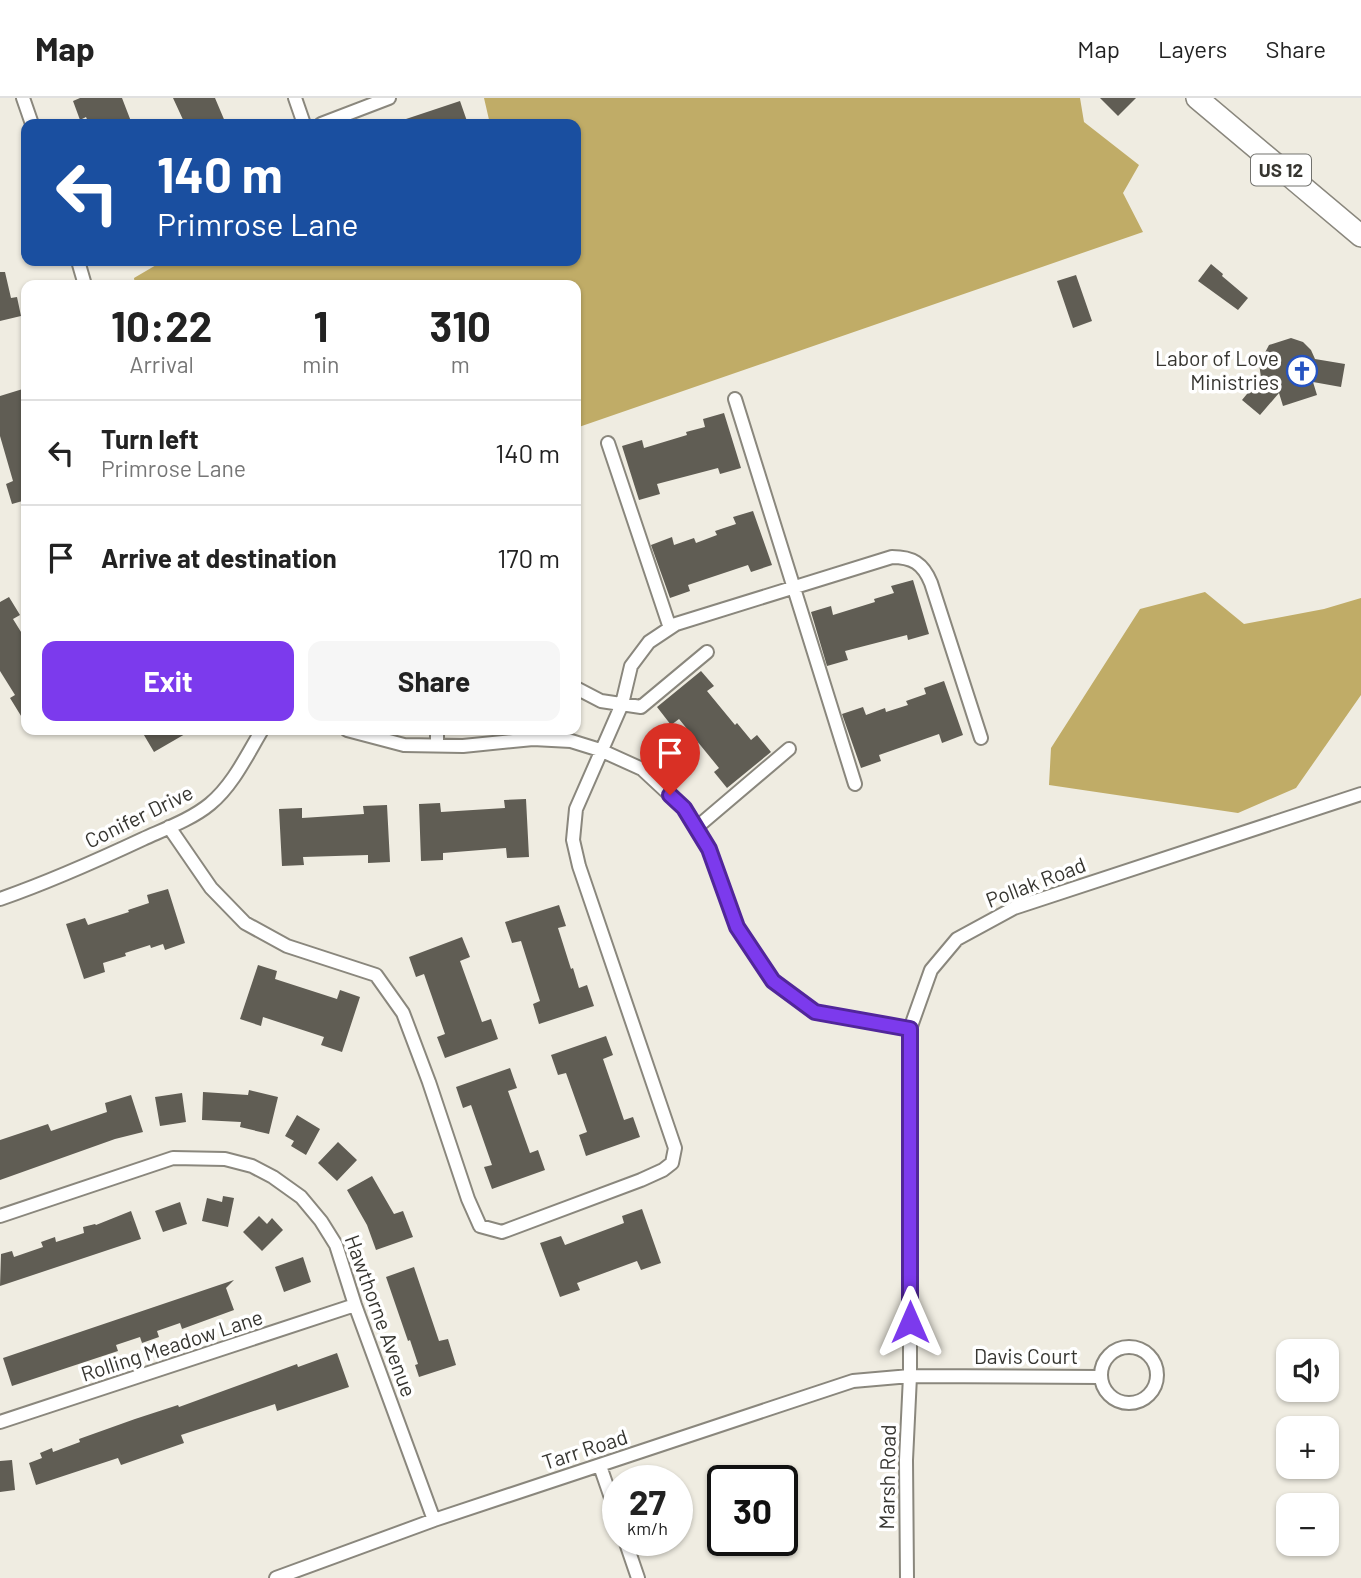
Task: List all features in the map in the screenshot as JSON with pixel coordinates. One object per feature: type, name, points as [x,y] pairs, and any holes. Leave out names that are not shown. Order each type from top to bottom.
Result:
[{"type":"highway","name":"US 12","points":[[1196,98],[1361,236]]},
{"type":"street","points":[[23,98],[30,119]]},
{"type":"street","points":[[295,98],[302,119]]},
{"type":"street","points":[[334,119],[389,98]]},
{"type":"street","points":[[735,399],[855,783]]},
{"type":"street","points":[[608,443],[670,628]]},
{"type":"street","points":[[169,827],[211,888],[245,923],[287,946],[376,975],[404,1013],[468,1199],[480,1226],[502,1232],[641,1180],[672,1163],[674,1148],[579,866],[573,840],[576,809],[622,704],[631,666],[649,642],[670,628],[794,587],[892,558],[908,557],[925,568],[981,738]]},
{"type":"street","points":[[581,691],[601,701],[641,707],[706,652]]},
{"type":"street","name":"Conifer Drive","points":[[0,898],[37,886],[169,827],[209,805],[231,781],[259,735]]},
{"type":"street","points":[[367,735],[404,744],[437,746],[534,739],[571,741],[600,750],[642,769],[684,808],[709,849],[737,927],[773,981],[815,1012],[910,1029]]},
{"type":"street","points":[[437,735],[437,746]]},
{"type":"street","points":[[696,828],[789,749]]},
{"type":"street","name":"Pollak Road","points":[[910,1377],[910,1029],[931,970],[957,939],[1014,908],[1361,794]]},
{"type":"street","name":"Hawthorne Avenue","points":[[0,1216],[173,1158],[225,1159],[252,1166],[273,1177],[301,1197],[336,1245],[355,1305],[434,1520]]},
{"type":"street","name":"Rolling Meadow Lane","points":[[0,1422],[355,1305]]},
{"type":"street","name":"Davis Court","points":[[1120,1348],[1139,1348],[1147,1353],[1157,1369],[1155,1387],[1149,1395],[1133,1403],[1115,1400],[1102,1386],[1100,1377],[1105,1359],[1120,1348]]},
{"type":"street","name":"Davis Court","points":[[910,1377],[1100,1377]]},
{"type":"street","name":"Tarr Road","points":[[276,1578],[434,1520],[828,1388],[853,1381],[910,1377]]},
{"type":"street","name":"Marsh Road","points":[[907,1578],[906,1460],[910,1377]]},
{"type":"street","points":[[600,1466],[602,1472]]},
{"type":"street","points":[[630,1556],[638,1578]]},
{"type":"shaded area","points":[[484,98],[1080,98],[1084,122],[1139,165],[1123,193],[1143,232],[581,426],[581,280],[134,280],[154,266],[581,266],[581,119],[489,119]]},
{"type":"shaded area","points":[[1205,592],[1244,624],[1324,609],[1361,598],[1361,695],[1296,788],[1238,813],[1049,785],[1051,748],[1140,609]]},
{"type":"building","points":[[80,98],[122,98],[130,119],[80,119],[73,101]]},
{"type":"building","points":[[173,98],[215,98],[224,119],[183,119]]},
{"type":"building","points":[[1100,98],[1136,98],[1118,116]]},
{"type":"building","points":[[460,101],[466,119],[406,119]]},
{"type":"building","points":[[1211,264],[1248,298],[1238,310],[1198,281]]},
{"type":"building","points":[[0,272],[5,272],[11,298],[17,297],[21,316],[0,321]]},
{"type":"building","points":[[1076,275],[1092,321],[1073,328],[1057,281]]},
{"type":"building","name":"Labor of Love Ministries","points":[[1291,338],[1303,342],[1315,359],[1345,364],[1341,387],[1313,382],[1317,395],[1283,406],[1279,393],[1260,415],[1242,400],[1261,377],[1259,364],[1269,345]]},
{"type":"building","points":[[21,390],[21,501],[12,504],[6,484],[13,481],[0,436],[0,396]]},
{"type":"building","points":[[724,413],[741,468],[720,474],[718,468],[657,484],[660,494],[639,500],[622,446],[642,440],[644,448],[687,435],[686,432],[705,427],[703,419]]},
{"type":"building","points":[[753,511],[772,565],[751,572],[748,565],[688,585],[690,591],[670,598],[651,545],[672,537],[674,545],[694,538],[696,543],[717,535],[715,531],[736,524],[733,517]]},
{"type":"building","points":[[913,580],[929,634],[908,640],[907,635],[845,651],[848,660],[827,666],[811,612],[831,606],[833,615],[875,602],[874,599],[894,593],[891,586]]},
{"type":"building","points":[[9,597],[20,615],[13,619],[21,632],[21,716],[10,698],[15,695],[0,671],[0,602]]},
{"type":"building","points":[[701,671],[714,686],[707,691],[735,725],[737,723],[751,740],[757,735],[771,752],[727,788],[714,772],[719,768],[679,719],[671,725],[657,707]]},
{"type":"building","points":[[944,681],[963,735],[942,743],[939,734],[879,755],[881,761],[861,768],[842,714],[863,707],[866,715],[885,708],[886,712],[908,705],[906,701],[926,694],[924,688]]},
{"type":"building","points":[[144,735],[183,735],[154,752]]},
{"type":"building","points":[[526,799],[529,857],[507,858],[506,848],[443,853],[443,860],[421,861],[419,804],[440,803],[441,812],[505,808],[504,800]]},
{"type":"building","points":[[387,805],[390,862],[368,863],[368,855],[303,857],[304,865],[282,866],[279,809],[302,808],[302,818],[364,814],[363,806]]},
{"type":"building","points":[[168,889],[185,943],[165,950],[163,944],[151,948],[150,945],[125,953],[126,956],[103,963],[105,972],[84,979],[66,924],[85,918],[88,925],[129,912],[128,910],[149,903],[147,895]]},
{"type":"building","points":[[559,905],[566,926],[558,928],[571,969],[573,968],[579,988],[587,985],[594,1006],[539,1024],[533,1004],[540,1001],[521,941],[512,943],[505,922]]},
{"type":"building","points":[[462,937],[470,957],[460,961],[482,1022],[491,1019],[498,1039],[445,1058],[437,1037],[445,1034],[424,974],[416,977],[409,957]]},
{"type":"building","points":[[258,965],[277,971],[275,979],[337,999],[340,990],[360,997],[342,1052],[321,1045],[324,1037],[263,1017],[261,1026],[240,1019]]},
{"type":"building","points":[[606,1036],[613,1055],[603,1059],[624,1120],[633,1117],[640,1137],[586,1156],[579,1135],[587,1132],[566,1073],[558,1075],[551,1055]]},
{"type":"building","points":[[510,1068],[517,1088],[508,1091],[530,1153],[538,1150],[545,1170],[492,1189],[484,1167],[492,1165],[471,1105],[463,1108],[456,1087]]},
{"type":"building","points":[[249,1090],[278,1097],[269,1134],[240,1127],[241,1122],[202,1120],[203,1092],[248,1095]]},
{"type":"building","points":[[182,1093],[186,1122],[160,1126],[155,1097]]},
{"type":"building","points":[[131,1095],[143,1132],[115,1139],[0,1180],[0,1140],[48,1124],[51,1131],[107,1112],[105,1103]]},
{"type":"building","points":[[297,1115],[320,1129],[306,1155],[291,1146],[294,1141],[285,1136]]},
{"type":"building","points":[[338,1142],[357,1160],[337,1181],[318,1163]]},
{"type":"building","points":[[372,1176],[394,1214],[403,1211],[413,1237],[376,1250],[367,1225],[347,1190]]},
{"type":"building","points":[[223,1196],[234,1198],[228,1227],[202,1221],[207,1198],[222,1202]]},
{"type":"building","points":[[180,1202],[187,1224],[163,1232],[155,1211]]},
{"type":"building","points":[[642,1209],[661,1263],[641,1270],[637,1261],[577,1283],[580,1290],[560,1297],[540,1243],[561,1236],[565,1245],[624,1223],[622,1216]]},
{"type":"building","points":[[131,1211],[141,1239],[0,1286],[1,1254],[12,1251],[14,1257],[43,1247],[41,1242],[55,1237],[56,1242],[84,1233],[83,1227],[96,1225]]},
{"type":"building","points":[[259,1216],[267,1224],[272,1218],[283,1230],[262,1251],[243,1232]]},
{"type":"building","points":[[303,1257],[311,1282],[284,1292],[275,1267]]},
{"type":"building","points":[[414,1267],[439,1341],[448,1339],[456,1365],[419,1377],[415,1365],[418,1364],[386,1277]]},
{"type":"building","points":[[234,1280],[226,1288],[234,1310],[182,1329],[180,1323],[157,1331],[159,1337],[142,1343],[140,1337],[116,1345],[118,1351],[12,1386],[3,1358]]},
{"type":"building","points":[[337,1353],[349,1387],[277,1411],[275,1404],[181,1435],[184,1443],[121,1465],[118,1458],[36,1485],[29,1463],[42,1458],[40,1453],[52,1448],[53,1452],[80,1442],[79,1439],[135,1419],[178,1405],[179,1407],[297,1364],[298,1367]]},
{"type":"building","points":[[12,1460],[15,1490],[0,1492],[0,1461]]},
{"type":"place","name":"Labor of Love Ministries","points":[[1302,371]]},
{"type":"route","points":[[670,795],[684,808],[709,849],[737,927],[773,981],[815,1012],[910,1029],[910,1322]]}]
